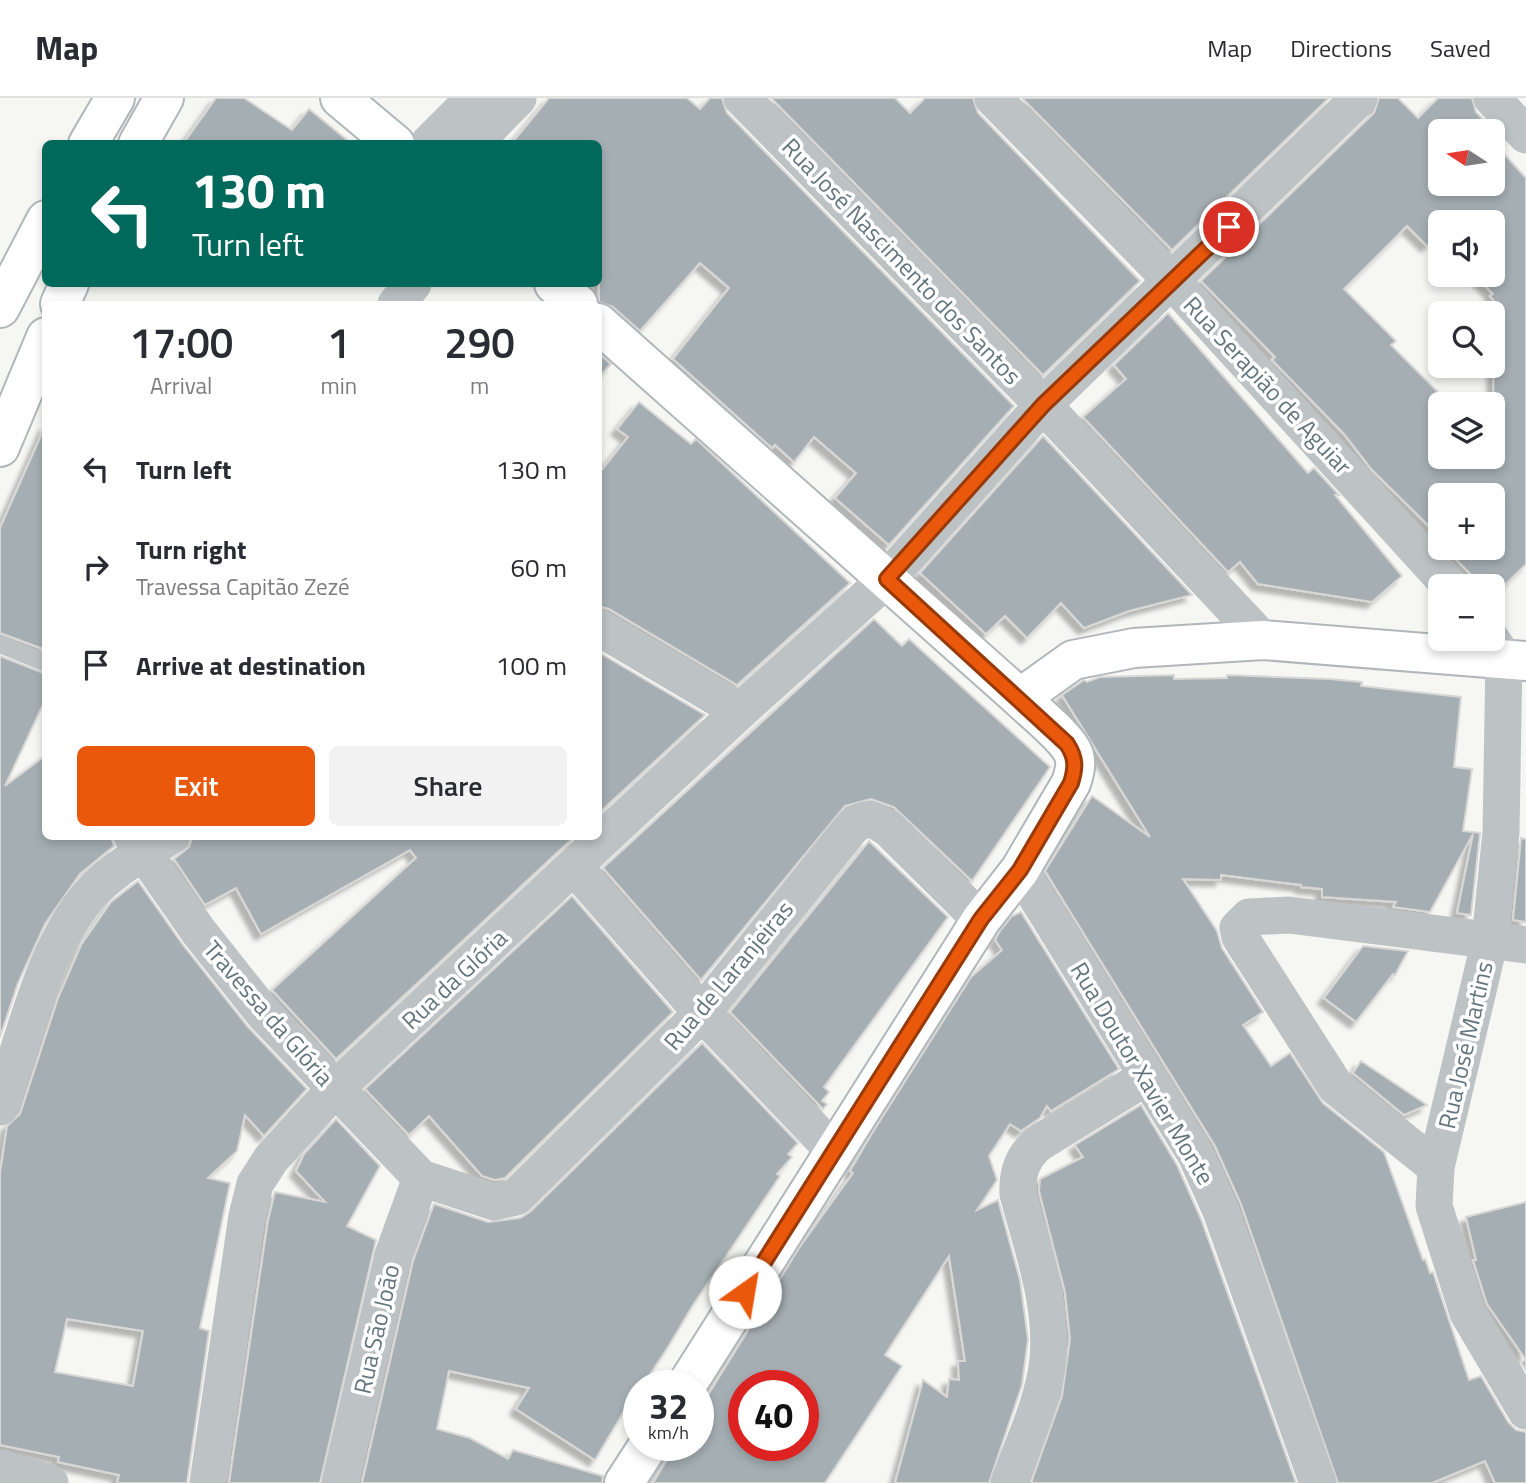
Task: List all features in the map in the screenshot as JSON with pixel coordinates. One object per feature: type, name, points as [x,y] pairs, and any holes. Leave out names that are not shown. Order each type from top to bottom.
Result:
[{"type":"street","points":[[90,140],[115,98]]},
{"type":"street","points":[[140,140],[164,98]]},
{"type":"street","points":[[340,98],[390,140]]},
{"type":"street","points":[[432,140],[474,98]]},
{"type":"street","points":[[477,140],[518,98]]},
{"type":"street","name":"Rua José Nascimento dos Santos","points":[[742,98],[1043,405],[1263,640]]},
{"type":"street","name":"Rua Serapião de Aguiar","points":[[993,98],[1173,282],[1439,574]]},
{"type":"street","name":"Rua da Glória","points":[[208,1483],[247,1216],[255,1184],[271,1158],[335,1089],[740,711],[887,579],[1043,405],[1173,282],[1359,98]]},
{"type":"street","points":[[1492,98],[1526,135]]},
{"type":"street","points":[[0,308],[42,228]]},
{"type":"street","points":[[399,301],[410,287]]},
{"type":"street","points":[[558,287],[574,301]]},
{"type":"street","points":[[602,327],[1020,698],[1067,744],[1074,755],[1075,768],[1071,783],[1020,870],[981,919],[696,1370]]},
{"type":"street","points":[[0,447],[42,347]]},
{"type":"street","points":[[602,630],[740,711]]},
{"type":"street","points":[[1020,698],[1073,660],[1134,648],[1263,640],[1507,652]]},
{"type":"street","name":"Rua José Martins","points":[[1507,652],[1502,832],[1490,940],[1436,1167],[1434,1206],[1468,1313],[1526,1411]]},
{"type":"street","name":"Rua de Laranjeiras","points":[[421,1178],[494,1202],[516,1197],[702,1013],[852,827],[862,819],[874,819],[889,830],[981,919]]},
{"type":"street","points":[[0,1107],[53,955],[79,906],[149,842]]},
{"type":"street","name":"Travessa da Glória","points":[[149,842],[264,1014],[421,1178]]},
{"type":"street","points":[[575,867],[702,1013],[834,1152]]},
{"type":"street","name":"Rua Doutor Xavier Monte","points":[[1020,870],[1196,1155],[1221,1210],[1318,1483]]},
{"type":"street","points":[[1436,1167],[1336,1087],[1240,937],[1238,928],[1249,917],[1289,915],[1526,946]]},
{"type":"street","points":[[1009,1483],[1037,1402],[1048,1362],[1049,1340],[1045,1298],[1018,1194],[1017,1179],[1022,1163],[1027,1152],[1039,1143],[1148,1076]]},
{"type":"street","name":"Rua São João","points":[[340,1483],[393,1255],[421,1178]]},
{"type":"street","points":[[624,1483],[638,1461]]},
{"type":"street","points":[[0,1468],[50,1483]]},
{"type":"lane","points":[[0,644],[42,661]]},
{"type":"building","points":[[216,98],[244,98],[292,130],[309,109],[347,140],[186,140]]},
{"type":"building","points":[[549,98],[687,98],[700,109],[710,98],[722,98],[727,113],[1014,406],[889,545],[835,498],[856,473],[814,437],[794,462],[775,445],[772,448],[673,359],[729,288],[700,263],[640,331],[613,307],[599,301],[599,287],[602,287],[602,140],[514,140]]},
{"type":"building","points":[[771,98],[895,98],[910,113],[925,98],[973,98],[978,113],[1140,281],[1043,375]]},
{"type":"building","points":[[1022,98],[1329,98],[1172,250]]},
{"type":"building","points":[[1379,98],[1398,98],[1418,118],[1438,98],[1472,98],[1476,112],[1482,119],[1428,119],[1428,196],[1505,196],[1505,155],[1526,178],[1526,564],[1505,585],[1505,574],[1470,574],[1457,560],[1505,560],[1505,483],[1428,483],[1428,525],[1372,470],[1344,434],[1272,360],[1275,357],[1201,281],[1374,113]]},
{"type":"building","points":[[1168,313],[1308,473],[1314,468],[1339,495],[1335,495],[1402,576],[1372,602],[1258,584],[1240,562],[1228,572],[1083,417],[1126,379],[1114,365]]},
{"type":"building","points":[[602,356],[611,364],[602,374]]},
{"type":"building","points":[[639,402],[691,444],[696,439],[850,583],[737,685],[602,607],[602,470],[628,437],[617,429]]},
{"type":"building","points":[[42,433],[42,649],[0,633],[0,528]]},
{"type":"building","points":[[1043,436],[1192,595],[1129,611],[1084,628],[1061,603],[1027,638],[1005,616],[986,634],[920,573]]},
{"type":"building","points":[[874,619],[902,646],[909,639],[1050,767],[972,881],[894,807],[871,799],[845,806],[701,980],[603,868]]},
{"type":"building","points":[[602,654],[705,715],[602,810]]},
{"type":"building","points":[[0,656],[42,672],[42,707],[5,786],[42,758],[42,840],[112,840],[114,846],[80,874],[45,924],[18,983],[0,1037]]},
{"type":"building","points":[[1174,675],[1174,679],[1227,678],[1227,675],[1330,679],[1362,682],[1361,686],[1461,697],[1454,767],[1472,769],[1463,831],[1480,833],[1471,915],[1457,913],[1473,834],[1430,912],[1393,907],[1396,902],[1322,897],[1322,889],[1301,885],[1221,875],[1221,880],[1183,879],[1217,931],[1222,948],[1263,1012],[1243,1025],[1271,1066],[1290,1053],[1323,1103],[1384,1152],[1423,1260],[1425,1259],[1430,1273],[1433,1272],[1469,1380],[1481,1376],[1508,1422],[1516,1430],[1526,1432],[1526,1483],[1495,1483],[1485,1461],[1432,1483],[1338,1483],[1241,1204],[1215,1146],[1045,871],[1092,796],[1150,837],[1062,695],[1084,680],[1087,682],[1100,677]]},
{"type":"building","points":[[1521,838],[1526,839],[1526,922],[1513,920]]},
{"type":"building","points":[[192,840],[571,840],[336,1059],[272,990],[416,858],[410,850],[261,934],[236,888],[205,905],[174,859],[189,847]]},
{"type":"building","points":[[869,841],[948,917],[824,1087],[829,1092],[822,1101],[827,1104],[823,1109],[730,1012]]},
{"type":"building","points":[[138,881],[183,945],[248,1027],[307,1089],[264,1136],[245,1115],[237,1151],[208,1178],[230,1183],[200,1328],[209,1331],[187,1483],[117,1483],[119,1475],[58,1462],[59,1457],[0,1445],[0,1173],[7,1126],[20,1114],[58,998],[81,945],[111,902]],"holes":[[[67,1319],[143,1331],[133,1386],[55,1372]]]},
{"type":"building","points":[[572,896],[673,1012],[505,1178],[495,1180],[482,1176],[429,1116],[409,1135],[365,1089]]},
{"type":"building","points":[[1021,912],[1119,1069],[1051,1111],[1047,1106],[1040,1118],[1021,1131],[1010,1124],[989,1156],[997,1180],[977,1210],[998,1200],[1020,1280],[1028,1339],[1022,1385],[989,1483],[895,1483],[923,1380],[947,1397],[949,1379],[959,1380],[958,1361],[965,1361],[949,1256],[885,1355],[902,1366],[825,1483],[653,1483],[666,1461],[714,1461],[714,1385],[799,1248],[853,1173],[850,1171],[871,1135],[971,977],[1002,950],[995,940],[1012,916]]},
{"type":"building","points":[[1363,946],[1408,951],[1395,975],[1393,974],[1356,1022],[1324,998]]},
{"type":"building","points":[[702,1043],[798,1143],[788,1154],[792,1157],[777,1174],[780,1176],[653,1370],[623,1370],[623,1413],[595,1460],[516,1409],[529,1388],[449,1371],[437,1429],[470,1438],[508,1459],[513,1450],[603,1476],[602,1483],[362,1483],[413,1261],[434,1204],[488,1222],[520,1218],[530,1212]]},
{"type":"building","points":[[1361,1061],[1427,1105],[1404,1115],[1353,1073]]},
{"type":"building","points":[[1141,1105],[1177,1165],[1201,1219],[1296,1483],[1031,1483],[1062,1396],[1070,1339],[1065,1292],[1039,1191],[1040,1179],[1083,1157],[1075,1145]]},
{"type":"building","points":[[336,1119],[380,1166],[347,1226],[376,1240],[320,1483],[229,1483],[268,1220],[275,1192],[325,1202],[296,1171],[304,1154]]},
{"type":"building","points":[[1526,1202],[1526,1360],[1487,1304],[1473,1260],[1476,1260],[1466,1217]]},
{"type":"route","points":[[745,1292],[981,919],[1020,870],[1071,783],[1075,768],[1074,755],[1067,744],[1020,698],[887,579],[1043,405],[1229,227]]}]
